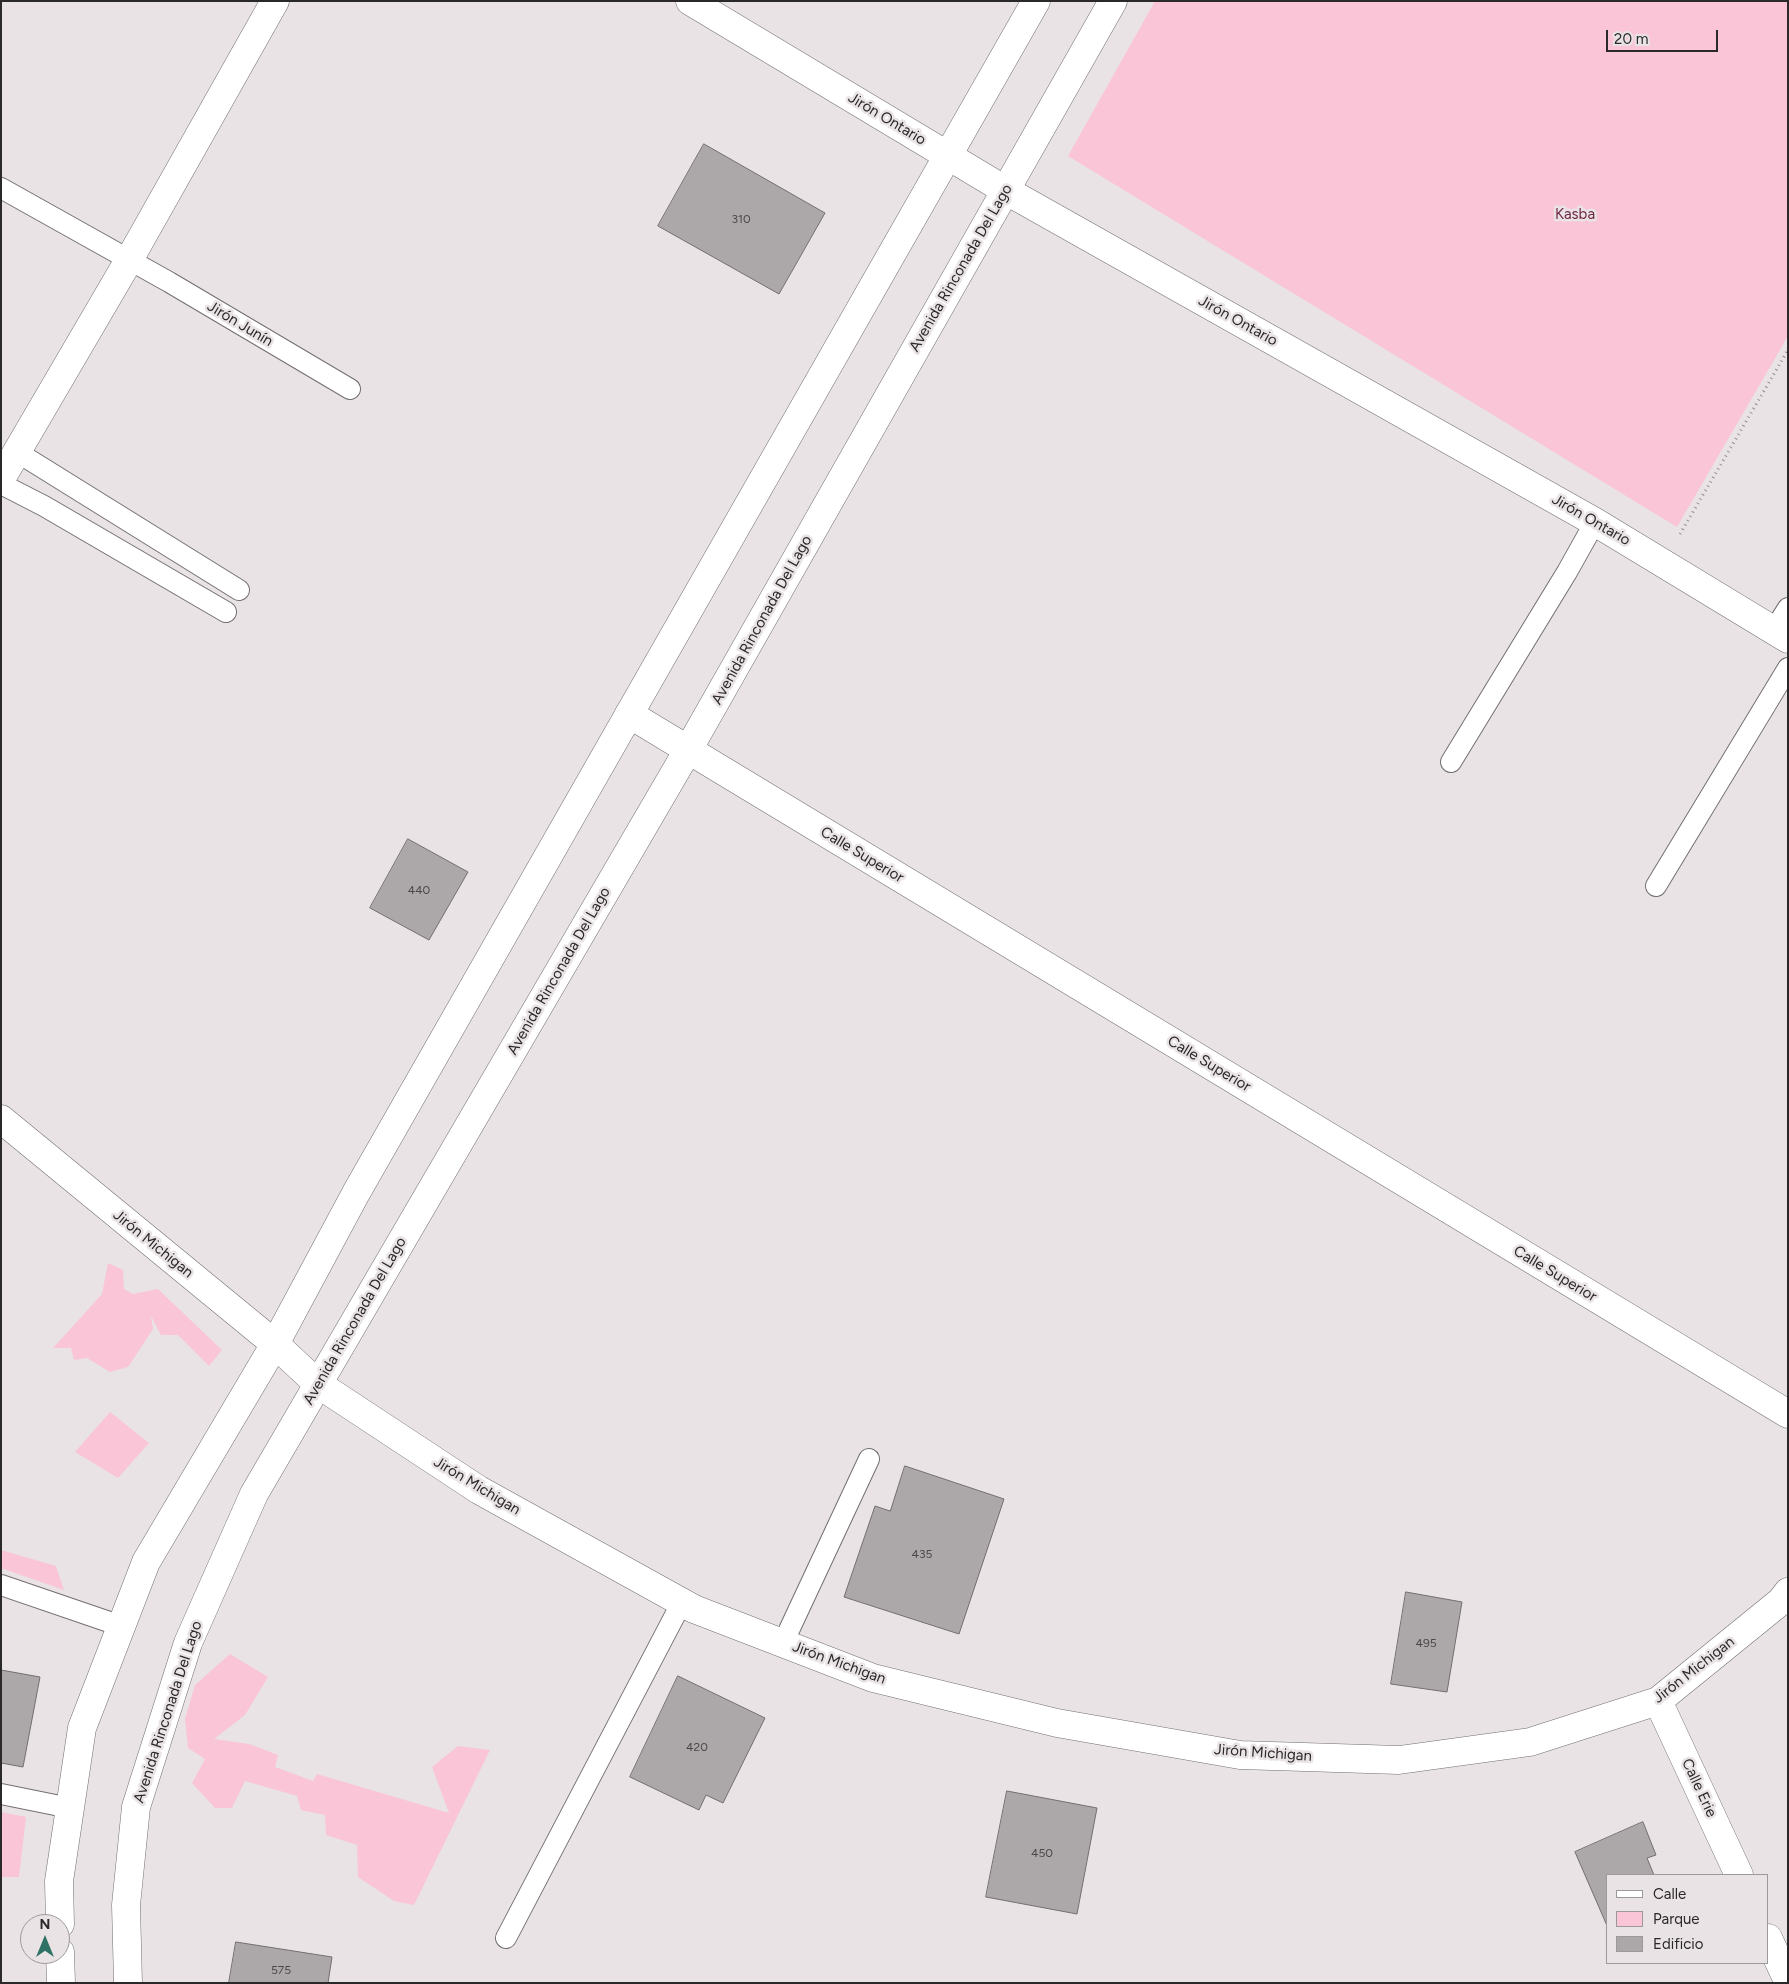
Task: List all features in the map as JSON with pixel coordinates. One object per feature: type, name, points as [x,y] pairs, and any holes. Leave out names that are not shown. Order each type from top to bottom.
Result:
[{"type":"street","points":[[1,479],[129,260],[275,1]]},
{"type":"street","name":"Jirón Ontario","points":[[690,1],[1005,190],[1595,522],[1663,563],[1783,626]]},
{"type":"street","points":[[60,1914],[59,1881],[82,1728],[146,1562],[275,1344],[356,1193],[1036,1]]},
{"type":"street","name":"Avenida Rinconada Del Lago","points":[[128,1983],[126,1905],[136,1807],[188,1643],[254,1494],[688,750],[1113,1]]},
{"type":"street","name":"Calle Superior","points":[[629,714],[1788,1414]]},
{"type":"street","name":"Jirón Michigan","points":[[1,1119],[275,1344],[318,1384],[479,1490],[694,1609],[882,1680],[1057,1723],[1240,1755],[1399,1760],[1530,1742],[1658,1701],[1781,1601],[1788,1592]]},
{"type":"street","name":"Calle Erie","points":[[1658,1701],[1739,1874]]},
{"type":"street","points":[[1769,1940],[1788,1981]]},
{"type":"street","points":[[60,1964],[60,1983]]},
{"type":"lane","name":"Jirón Junín","points":[[1,188],[350,389]]},
{"type":"lane","points":[[17,452],[239,590]]},
{"type":"lane","points":[[1,484],[44,506],[226,612]]},
{"type":"lane","points":[[1450,762],[1567,572],[1595,522]]},
{"type":"lane","points":[[1656,886],[1788,668]]},
{"type":"lane","points":[[783,1643],[869,1459]]},
{"type":"lane","points":[[1,1585],[121,1626]]},
{"type":"lane","points":[[506,1938],[682,1602]]},
{"type":"lane","points":[[1,1794],[70,1808]]},
{"type":"path","points":[[1663,563],[1788,350]]},
{"type":"green space","name":"Kasba","points":[[1155,1],[1788,1],[1788,336],[1677,527],[1068,156]]},
{"type":"green space","points":[[108,1263],[123,1270],[124,1289],[133,1294],[158,1289],[222,1350],[209,1366],[178,1335],[161,1335],[151,1316],[153,1329],[128,1367],[110,1372],[87,1358],[74,1360],[71,1348],[53,1348],[102,1294]]},
{"type":"green space","points":[[110,1412],[149,1443],[118,1478],[75,1452]]},
{"type":"green space","points":[[1,1550],[56,1566],[64,1590],[1,1568]]},
{"type":"green space","points":[[230,1654],[268,1677],[245,1715],[214,1739],[249,1744],[278,1755],[275,1767],[313,1781],[317,1774],[449,1813],[432,1767],[458,1746],[490,1750],[414,1905],[394,1901],[358,1877],[357,1845],[326,1835],[325,1815],[301,1810],[297,1796],[245,1781],[232,1808],[215,1808],[192,1783],[205,1759],[188,1748],[185,1719],[195,1685]]},
{"type":"green space","points":[[1,1812],[26,1817],[19,1877],[1,1877]]},
{"type":"building","points":[[704,144],[825,213],[779,294],[658,226]]},
{"type":"building","points":[[408,839],[468,872],[429,940],[370,908]]},
{"type":"building","points":[[905,1466],[1004,1499],[959,1634],[844,1597],[875,1506],[890,1511]]},
{"type":"building","points":[[1406,1592],[1462,1602],[1447,1692],[1391,1684]]},
{"type":"building","points":[[1,1670],[40,1677],[23,1767],[1,1763]]},
{"type":"building","points":[[678,1676],[765,1718],[723,1803],[706,1795],[699,1810],[630,1777]]},
{"type":"building","points":[[1007,1791],[1097,1808],[1077,1914],[986,1897]]},
{"type":"building","points":[[1643,1822],[1656,1855],[1647,1858],[1654,1874],[1606,1874],[1606,1923],[1575,1852]]},
{"type":"building","points":[[236,1942],[332,1957],[328,1983],[229,1983]]}]
